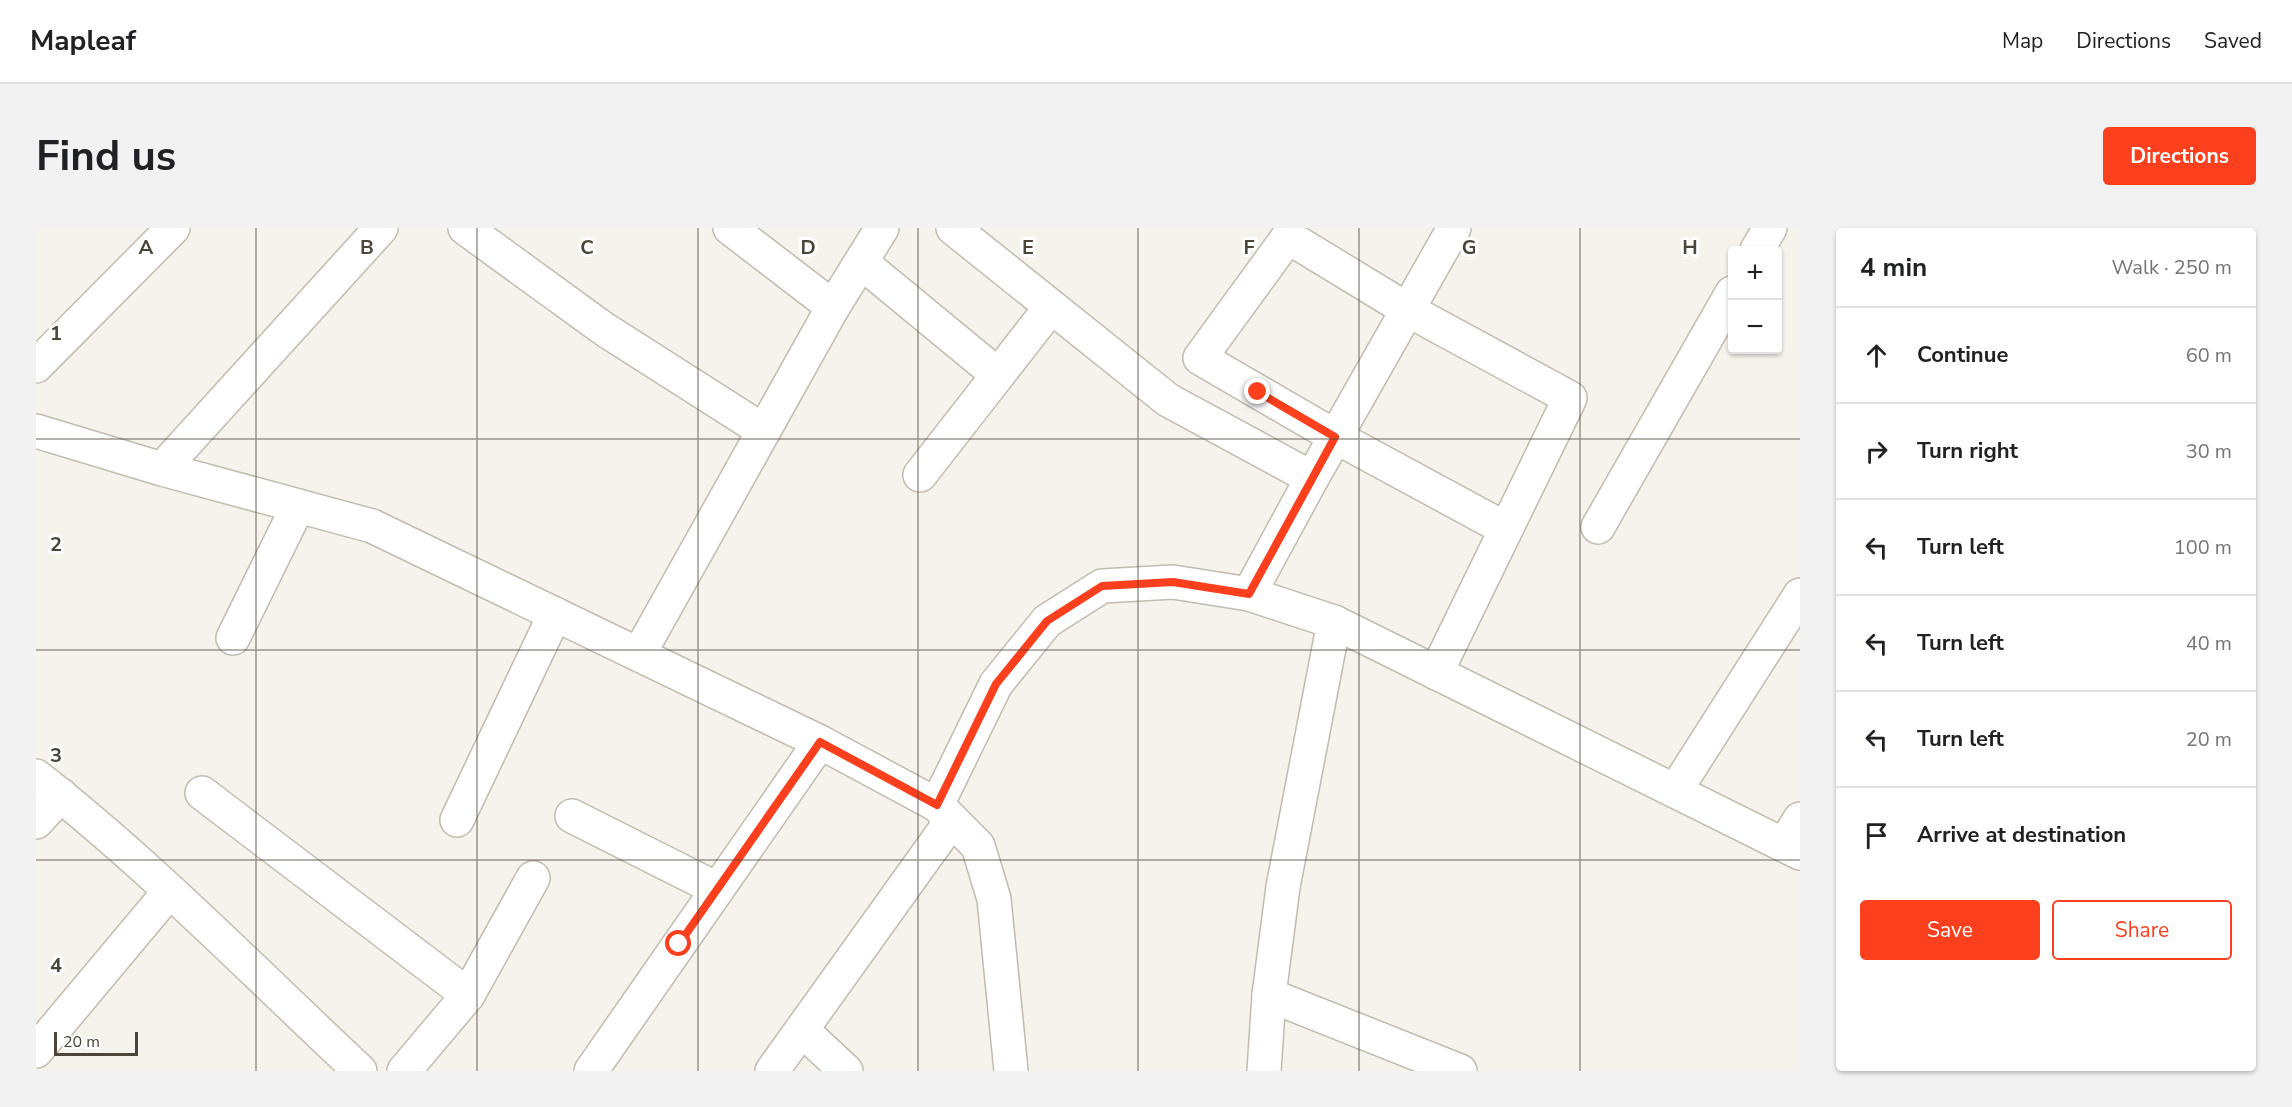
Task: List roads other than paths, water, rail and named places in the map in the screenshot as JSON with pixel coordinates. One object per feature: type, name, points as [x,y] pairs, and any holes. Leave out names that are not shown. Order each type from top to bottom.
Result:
[{"type":"street","points":[[36,366],[173,228]]},
{"type":"street","points":[[162,469],[381,228]]},
{"type":"street","points":[[465,228],[604,329],[764,430]]},
{"type":"street","points":[[730,228],[833,308]]},
{"type":"street","points":[[639,654],[833,308],[882,228]]},
{"type":"street","points":[[953,228],[1168,400],[1312,478]]},
{"type":"street","points":[[1249,594],[1454,228]]},
{"type":"street","points":[[1759,246],[1770,228]]},
{"type":"street","points":[[1436,673],[1570,398],[1408,310],[1288,237],[1200,358],[1335,437],[1506,529]]},
{"type":"street","points":[[861,262],[998,375]]},
{"type":"street","points":[[1598,527],[1728,300]]},
{"type":"street","points":[[920,476],[1051,307]]},
{"type":"street","points":[[36,432],[372,526],[820,742],[944,812],[978,846],[994,899],[1011,1071]]},
{"type":"street","points":[[233,638],[298,506]]},
{"type":"street","points":[[772,1071],[802,1030],[944,812],[996,684],[1047,621],[1102,586],[1173,582],[1249,594],[1334,622],[1675,791],[1795,839]]},
{"type":"street","points":[[1675,791],[1800,595]]},
{"type":"street","points":[[457,820],[555,614]]},
{"type":"street","points":[[1264,1071],[1269,995],[1283,887],[1334,622]]},
{"type":"street","points":[[591,1071],[820,742]]},
{"type":"street","points":[[36,822],[49,786],[169,892],[360,1071]]},
{"type":"street","points":[[202,793],[468,995]]},
{"type":"street","points":[[572,816],[717,890]]},
{"type":"street","points":[[404,1071],[468,995],[532,878]]},
{"type":"street","points":[[36,1051],[169,892]]},
{"type":"street","points":[[1269,995],[1460,1071]]},
{"type":"street","points":[[802,1030],[846,1071]]}]
